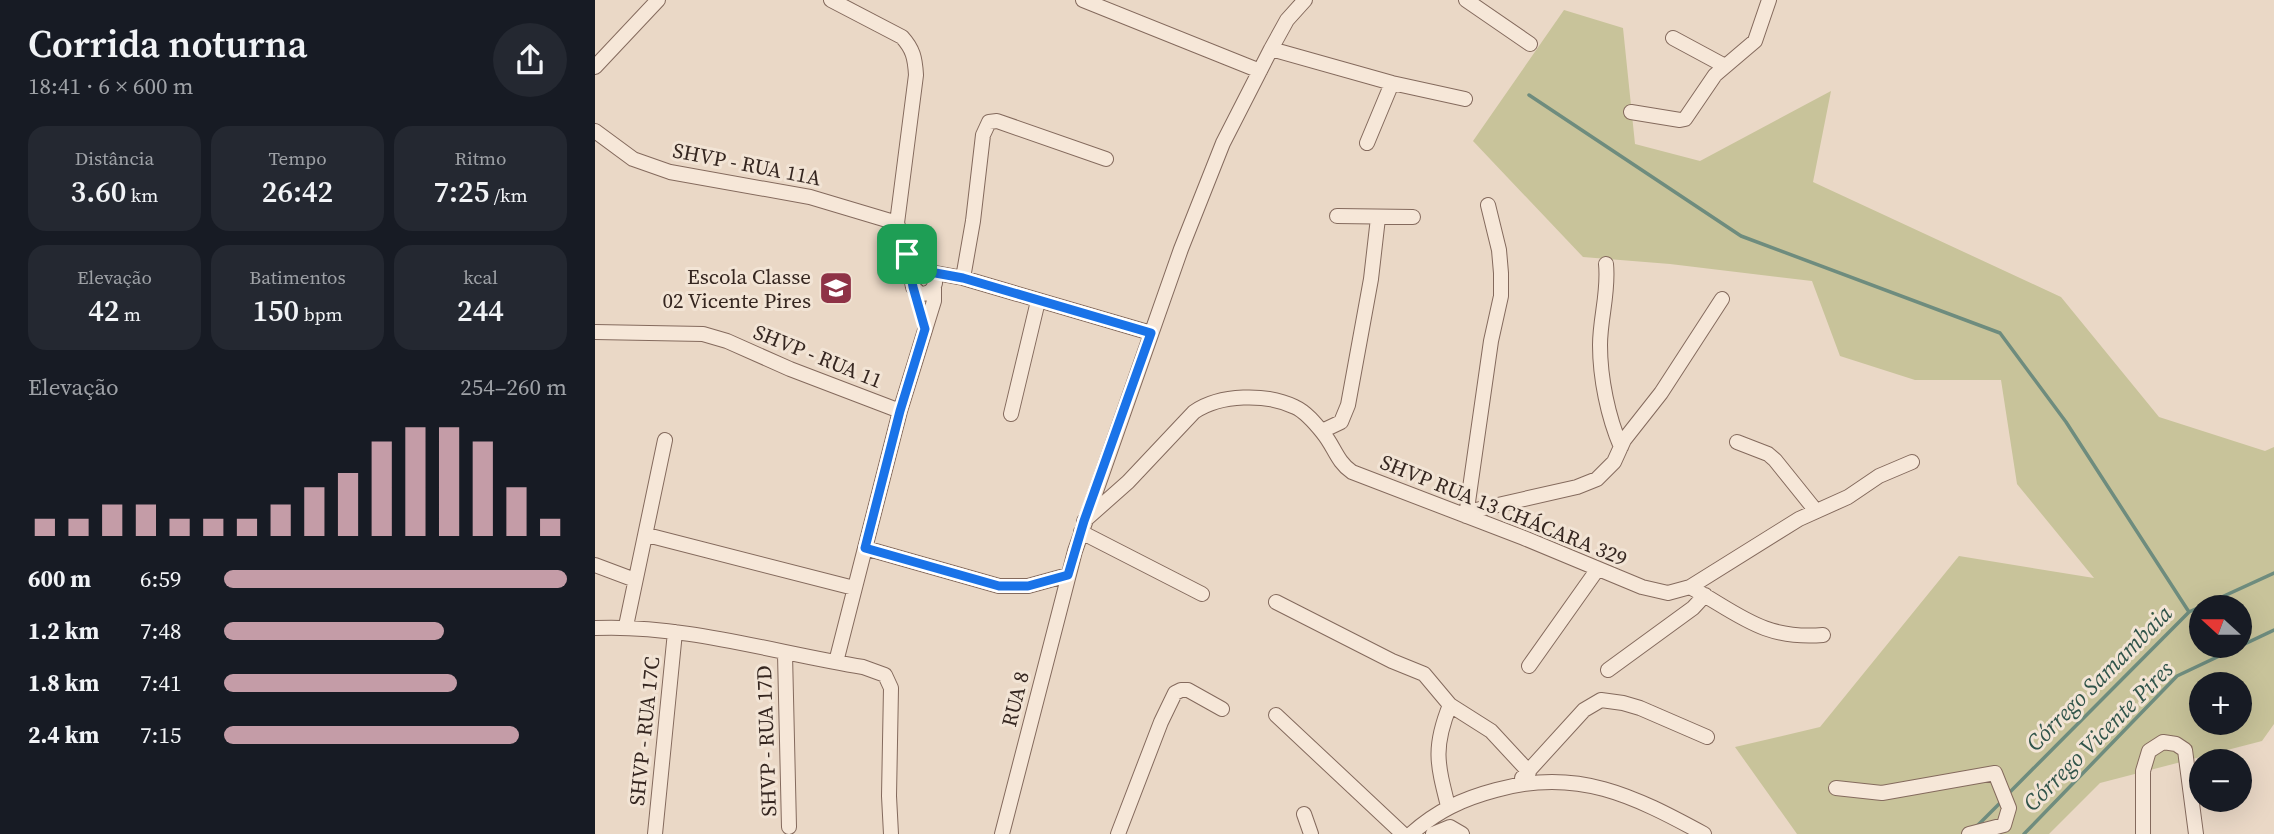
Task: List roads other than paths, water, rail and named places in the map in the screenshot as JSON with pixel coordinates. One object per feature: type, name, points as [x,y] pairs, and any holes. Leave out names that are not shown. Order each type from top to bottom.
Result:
[{"type":"street","points":[[595,67],[658,0]]},
{"type":"street","points":[[831,0],[902,37],[911,46],[915,57],[916,75],[897,223],[925,329]]},
{"type":"street","points":[[1083,0],[1260,71]]},
{"type":"street","name":"RUA 8","points":[[1002,834],[1082,526],[1151,333],[1223,143],[1287,20],[1305,0]]},
{"type":"street","points":[[1466,0],[1529,44]]},
{"type":"street","points":[[1631,112],[1683,120],[1688,117],[1715,75],[1751,46],[1758,37],[1769,0]]},
{"type":"street","points":[[1673,38],[1725,66]]},
{"type":"street","points":[[1271,49],[1392,83],[1465,99]]},
{"type":"street","points":[[1367,143],[1392,83]]},
{"type":"street","points":[[959,277],[973,221],[983,135],[987,123],[997,121],[1106,159]]},
{"type":"street","name":"SHVP - RUA 11A","points":[[595,131],[633,159],[670,172],[810,197],[897,223]]},
{"type":"street","points":[[1489,205],[1499,250],[1501,296],[1489,354],[1466,514],[1577,487],[1597,479],[1614,462],[1623,440],[1661,393],[1722,299]]},
{"type":"street","points":[[1337,216],[1413,217]]},
{"type":"street","points":[[1322,431],[1341,422],[1348,405],[1371,279],[1378,218]]},
{"type":"street","points":[[836,662],[900,411],[934,301],[931,279],[907,254]]},
{"type":"street","points":[[1606,264],[1608,278],[1600,344],[1603,376],[1615,432],[1621,447]]},
{"type":"street","points":[[914,286],[917,273],[931,279],[959,277],[1151,333]]},
{"type":"street","points":[[914,286],[926,294],[931,279]]},
{"type":"street","points":[[1011,414],[1038,301]]},
{"type":"street","name":"SHVP - RUA 11","points":[[595,332],[703,334],[727,341],[790,369],[900,411]]},
{"type":"street","name":"SHVP RUA 13 CHÁCARA 329","points":[[1082,526],[1194,412],[1205,404],[1224,399],[1251,398],[1294,407],[1305,414],[1322,431],[1341,463],[1352,472],[1466,514],[1597,570],[1656,591],[1677,593],[1690,587]]},
{"type":"street","points":[[626,626],[665,440]]},
{"type":"street","points":[[1737,442],[1768,454],[1775,460],[1816,511]]},
{"type":"street","points":[[1823,635],[1785,636],[1767,631],[1690,587],[1799,519],[1848,497],[1879,476],[1912,462]]},
{"type":"street","points":[[1082,526],[1202,594]]},
{"type":"street","points":[[647,535],[854,589]]},
{"type":"street","points":[[865,548],[999,586],[1028,586],[1068,575]]},
{"type":"street","points":[[595,565],[635,580]]},
{"type":"street","points":[[1529,666],[1597,570]]},
{"type":"street","points":[[1608,670],[1693,608],[1705,596]]},
{"type":"street","points":[[1276,602],[1392,661],[1424,674],[1450,705],[1491,731],[1529,772]]},
{"type":"street","points":[[595,628],[626,626],[675,632],[880,672],[887,677],[890,684],[891,834]]},
{"type":"street","name":"SHVP - RUA 17C","points":[[655,834],[675,632]]},
{"type":"street","name":"SHVP - RUA 17D","points":[[785,654],[789,827]]},
{"type":"street","points":[[1118,834],[1173,695],[1181,690],[1188,690],[1223,709]]},
{"type":"street","points":[[1515,784],[1584,710],[1601,700],[1640,708],[1707,737]]},
{"type":"street","points":[[1448,806],[1437,746],[1441,725],[1450,705]]},
{"type":"street","points":[[1276,715],[1403,834]]},
{"type":"street","points":[[2143,834],[2142,787],[2146,758],[2149,751],[2163,742],[2176,744],[2185,750],[2196,834]]},
{"type":"street","points":[[1836,788],[1882,793],[1995,773],[2009,808],[2004,825],[1969,834]]},
{"type":"street","points":[[1411,834],[1448,806],[1515,784],[1563,781],[1602,788],[1652,805],[1704,834]]},
{"type":"street","points":[[1304,814],[1311,834]]},
{"type":"street","points":[[1433,834],[1456,831]]},
{"type":"waterway","points":[[1529,95],[1741,236],[2000,333],[2066,422],[2189,612]]},
{"type":"waterway","name":"Córrego Samambaia","points":[[2007,795],[2189,612],[2274,573]]},
{"type":"waterway","name":"Córrego Vicente Pires","points":[[2024,834],[2177,676],[2274,630]]},
{"type":"waterway","name":"Córrego Samambaia","points":[[1975,828],[2002,801]]},
{"type":"place","name":"Escola Classe 02 Vicente Pires","points":[[836,288]]}]
